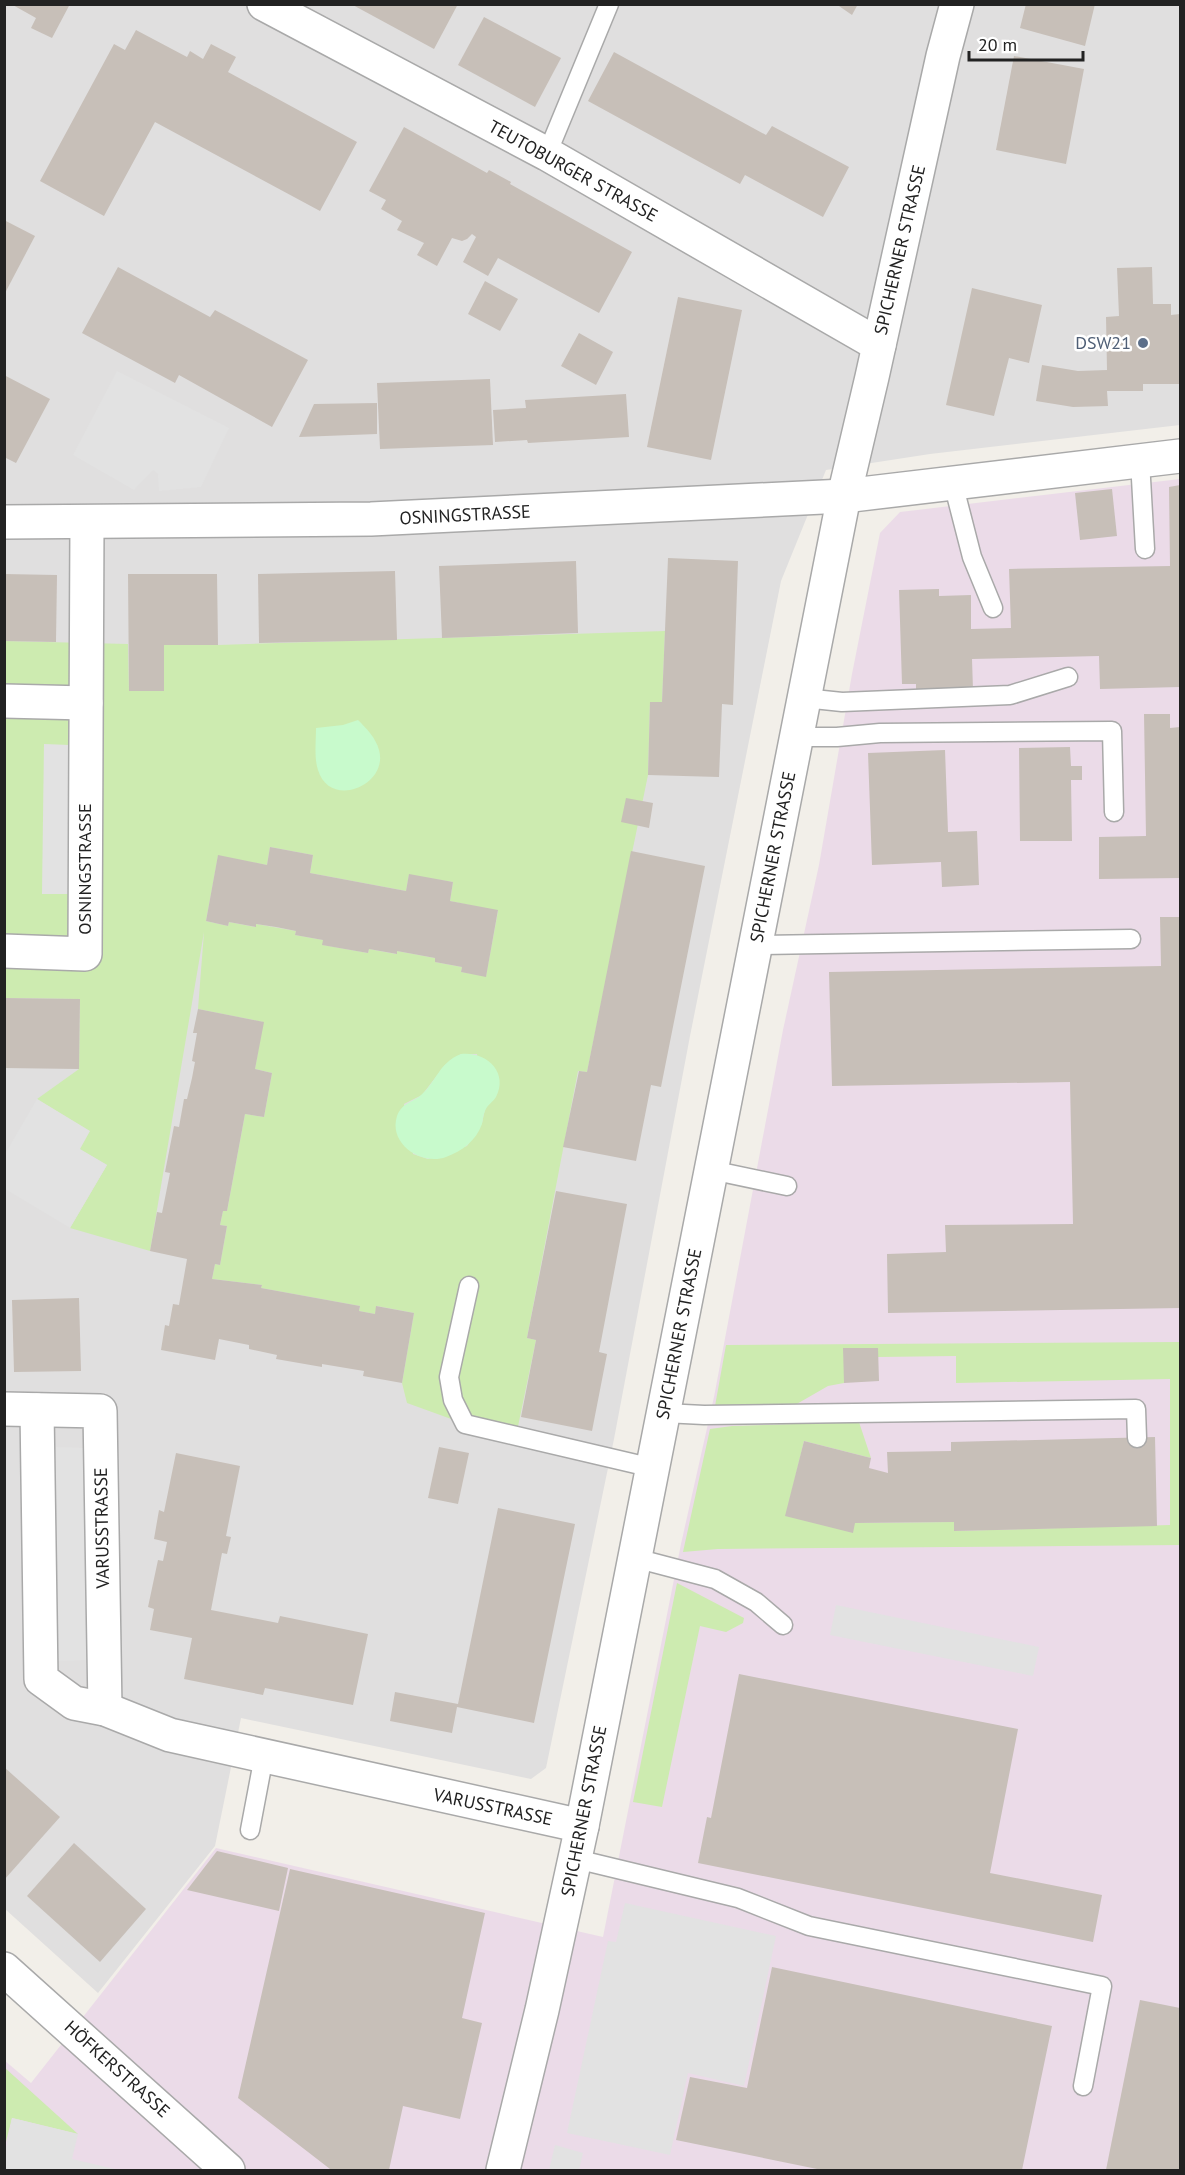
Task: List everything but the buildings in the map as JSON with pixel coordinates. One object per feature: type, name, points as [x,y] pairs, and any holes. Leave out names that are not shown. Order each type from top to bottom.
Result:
[{"type":"street","name":"TEUTOBURGER STRASSE","points":[[264,4],[547,154],[879,345]]},
{"type":"street","name":"SPICHERNER STRASSE","points":[[503,2170],[576,1859],[844,496],[943,56],[957,4]]},
{"type":"street","points":[[844,496],[1180,456]]},
{"type":"street","name":"OSNINGSTRASSE","points":[[4,522],[371,519],[844,496]]},
{"type":"street","name":"OSNINGSTRASSE","points":[[4,951],[85,954],[87,522]]},
{"type":"street","points":[[4,701],[86,703]]},
{"type":"street","name":"VARUSSTRASSE","points":[[4,1409],[100,1411],[105,1709]]},
{"type":"street","name":"VARUSSTRASSE","points":[[37,1410],[41,1679],[74,1703],[105,1709],[170,1735],[582,1826]]},
{"type":"street","name":"HÖFKERSTRASSE","points":[[4,1969],[228,2170]]},
{"type":"lane","points":[[547,154],[609,4]]},
{"type":"lane","points":[[1140,461],[1144,549]]},
{"type":"lane","points":[[953,483],[972,557],[993,608]]},
{"type":"lane","points":[[804,698],[842,702],[1010,695],[1068,677]]},
{"type":"lane","points":[[796,737],[837,737],[879,733],[1112,731],[1114,812]]},
{"type":"lane","points":[[756,945],[1131,939]]},
{"type":"lane","points":[[711,1170],[787,1186]]},
{"type":"lane","points":[[469,1286],[449,1377],[453,1400],[465,1424],[653,1468]]},
{"type":"lane","points":[[664,1413],[704,1415],[1136,1409],[1137,1437]]},
{"type":"lane","points":[[635,1558],[716,1579],[756,1602],[783,1625]]},
{"type":"lane","points":[[250,1830],[264,1756]]},
{"type":"lane","points":[[576,1859],[738,1898],[809,1926],[1102,1986],[1083,2086]]},
{"type":"shaded area","points":[[5,5],[1180,5],[1180,425],[930,454],[826,470],[781,581],[690,1036],[614,1439],[546,1768],[531,1779],[241,1718],[215,1846],[98,1993],[5,1909]]},
{"type":"shaded area","points":[[117,371],[229,428],[201,487],[159,491],[158,474],[153,470],[134,490],[73,455]]},
{"type":"shaded area","points":[[1180,479],[1180,2170],[5,2170],[4,2060],[31,2083],[216,1848],[603,1937],[681,1544],[714,1397],[783,1030],[819,865],[852,674],[880,533],[900,512]]},
{"type":"shaded area","points":[[44,744],[70,745],[69,894],[42,894]]},
{"type":"shaded area","points":[[37,1099],[90,1131],[80,1149],[107,1165],[70,1228],[5,1189],[5,1154]]},
{"type":"shaded area","points":[[55,1447],[90,1448],[92,1660],[57,1661]]},
{"type":"shaded area","points":[[836,1605],[1039,1647],[1033,1676],[830,1635]]},
{"type":"shaded area","points":[[625,1903],[776,1936],[744,2086],[688,2073],[670,2155],[567,2133],[608,1941],[616,1942]]},
{"type":"shaded area","points":[[12,2118],[78,2134],[72,2159],[119,2170],[5,2170],[5,2153]]},
{"type":"shaded area","points":[[555,2145],[583,2153],[579,2170],[549,2170]]},
{"type":"green space","points":[[665,631],[662,702],[650,702],[648,775],[587,1072],[578,1071],[527,1338],[536,1340],[516,1436],[465,1424],[407,1403],[402,1383],[414,1313],[377,1306],[375,1314],[359,1311],[360,1306],[261,1288],[262,1285],[212,1279],[215,1264],[220,1265],[227,1226],[220,1225],[223,1211],[227,1211],[245,1114],[264,1117],[272,1073],[255,1069],[263,1022],[198,1009],[204,932],[150,1251],[70,1228],[107,1165],[79,1149],[89,1131],[37,1099],[79,1069],[80,999],[5,998],[5,641],[128,644],[129,691],[164,691],[164,645]],"holes":[[[270,847],[313,855],[310,873],[406,891],[409,875],[453,882],[450,901],[498,911],[486,976],[461,972],[462,967],[435,962],[435,958],[397,951],[396,954],[369,949],[368,953],[323,945],[323,940],[295,935],[296,931],[256,924],[255,927],[229,922],[228,926],[206,921],[218,856],[267,865]],[[461,1054],[477,1054],[485,1109],[482,1123],[467,1146],[428,1159],[413,1154],[404,1104],[422,1095],[445,1065]]]},
{"type":"green space","points":[[358,720],[376,741],[380,763],[375,774],[357,788],[334,789],[324,782],[318,770],[316,728],[343,725]]},
{"type":"green space","points":[[461,1054],[479,1056],[493,1065],[500,1079],[496,1097],[486,1109],[476,1135],[458,1152],[437,1159],[418,1155],[402,1144],[397,1135],[397,1116],[404,1106],[426,1091],[447,1062]]},
{"type":"green space","points":[[1180,1342],[1180,1545],[718,1549],[683,1552],[710,1429],[732,1426],[859,1422],[871,1458],[804,1441],[786,1515],[855,1523],[954,1522],[955,1531],[1170,1525],[1170,1379],[956,1383],[956,1356],[878,1357],[878,1348],[844,1348],[844,1383],[828,1386],[795,1405],[715,1406],[726,1345]]},
{"type":"green space","points":[[677,1583],[744,1618],[743,1623],[726,1632],[700,1626],[662,1807],[633,1802]]},
{"type":"green space","points":[[4,2067],[78,2134],[12,2118],[6,2142]]},
{"type":"place","name":"DSW21","points":[[1143,343]]}]
